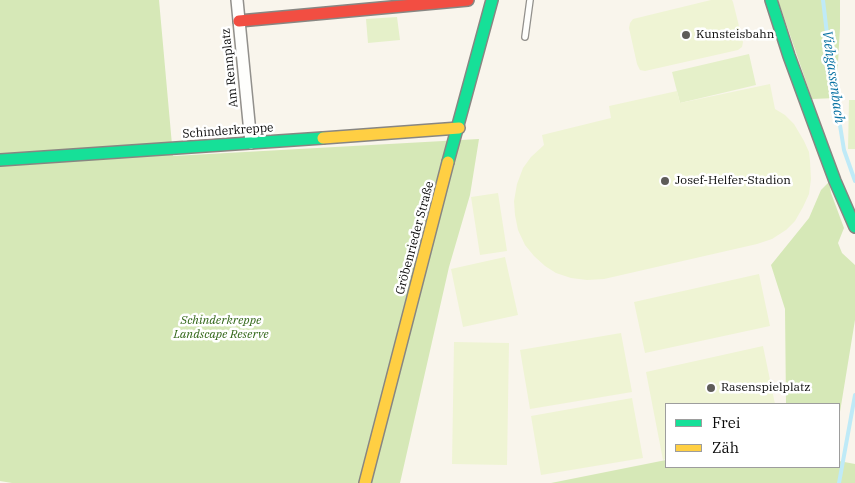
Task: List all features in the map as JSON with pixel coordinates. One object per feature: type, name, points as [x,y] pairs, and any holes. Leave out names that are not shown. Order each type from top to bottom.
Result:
[{"type":"street","name":"Am Rennplatz","points":[[237,0],[251,143]]},
{"type":"street","name":"Am Rennplatz","points":[[239,21],[458,3],[468,0]]},
{"type":"street","name":"Gröbenrieder Straße","points":[[365,483],[492,0]]},
{"type":"street","points":[[771,0],[789,56],[832,172],[855,227]]},
{"type":"street","name":"Schinderkreppe","points":[[0,160],[226,141],[251,143],[278,137],[314,134],[459,128]]},
{"type":"lane","points":[[525,36],[530,0]]},
{"type":"green space","name":"Schinderkreppe Landscape Reserve","points":[[0,0],[159,0],[173,156],[479,139],[470,195],[449,267],[400,483],[12,483],[0,481]]},
{"type":"green space","name":"Kunsteisbahn","points":[[711,0],[732,0],[743,42],[742,47],[738,50],[645,71],[640,70],[629,28],[633,19]]},
{"type":"green space","points":[[778,0],[840,0],[836,98],[812,99]]},
{"type":"green space","points":[[397,17],[400,40],[368,43],[366,19]]},
{"type":"green space","points":[[749,54],[756,85],[680,103],[672,72]]},
{"type":"green space","name":"Josef-Helfer-Stadion","points":[[770,84],[775,109],[794,124],[809,152],[810,161],[811,179],[809,194],[795,221],[786,230],[772,239],[757,244],[604,279],[587,280],[571,278],[556,273],[545,266],[525,245],[518,230],[514,201],[517,184],[523,168],[531,157],[544,145],[542,135],[611,118],[609,106],[677,91],[680,103]]},
{"type":"green space","points":[[849,100],[855,100],[855,149],[848,149]]},
{"type":"green space","points":[[829,182],[831,193],[844,228],[838,243],[842,253],[855,265],[855,320],[840,412],[840,403],[786,403],[785,309],[771,265],[809,218],[821,190]]},
{"type":"green space","points":[[498,193],[507,251],[480,255],[471,197]]},
{"type":"green space","points":[[505,257],[518,315],[463,327],[451,269]]},
{"type":"green space","points":[[759,274],[770,326],[645,353],[634,302]]},
{"type":"green space","points":[[621,333],[632,392],[530,409],[520,350]]},
{"type":"green space","points":[[454,342],[509,343],[507,465],[452,464]]},
{"type":"green space","name":"Rasenspielplatz","points":[[763,346],[775,403],[665,403],[665,459],[663,460],[646,372]]},
{"type":"green space","points":[[632,398],[643,458],[541,475],[531,416]]},
{"type":"green space","points":[[665,460],[665,468],[840,468],[840,461],[855,464],[855,483],[551,483]]},
{"type":"waterway","name":"Viehgassenbach","points":[[823,0],[832,76],[844,150],[855,181]]},
{"type":"waterway","name":"Viehgassenbach","points":[[839,483],[855,395]]},
{"type":"traffic: fast","points":[[448,162],[492,0]]},
{"type":"traffic: fast","points":[[771,0],[822,146],[855,227]]},
{"type":"traffic: fast","points":[[0,160],[323,138]]},
{"type":"traffic: slow","points":[[323,138],[459,128]]},
{"type":"traffic: slow","points":[[365,483],[448,162]]},
{"type":"traffic: jam","points":[[239,21],[468,0]]},
{"type":"place","name":"Kunsteisbahn","points":[[686,35]]},
{"type":"place","name":"Josef-Helfer-Stadion","points":[[665,181]]},
{"type":"place","name":"Rasenspielplatz","points":[[711,388]]}]
